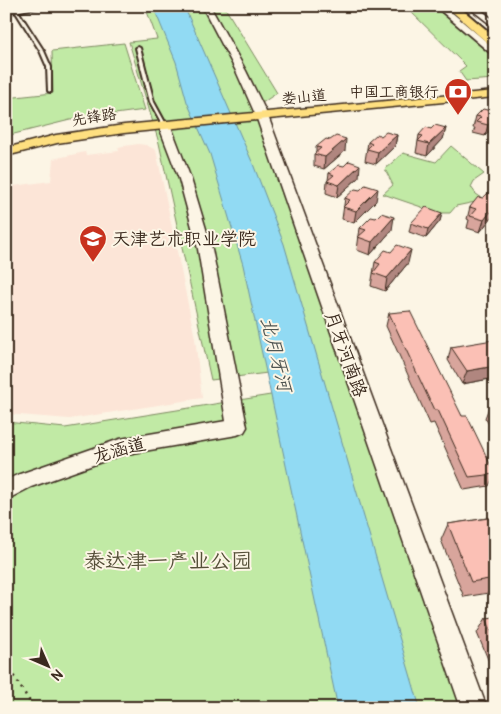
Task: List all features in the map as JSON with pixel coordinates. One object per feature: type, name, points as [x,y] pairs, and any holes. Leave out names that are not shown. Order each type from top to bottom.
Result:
[{"type":"highway","points":[[451,6],[495,43]]},
{"type":"highway","points":[[461,6],[495,34]]},
{"type":"main road","name":"娄山道","points":[[261,113],[495,87]]},
{"type":"main road","name":"娄山道","points":[[187,119],[495,94]]},
{"type":"main road","name":"先锋路","points":[[6,144],[88,128],[187,119]]},
{"type":"main road","name":"先锋路","points":[[6,152],[81,135],[163,121]]},
{"type":"street","points":[[6,12],[14,8],[41,6]]},
{"type":"street","name":"月牙河南路","points":[[206,6],[261,113],[474,708]]},
{"type":"street","points":[[439,6],[495,54]]},
{"type":"street","points":[[474,9],[485,6]]},
{"type":"street","points":[[474,9],[492,23]]},
{"type":"street","name":"龙涵道","points":[[6,491],[24,481],[120,447],[237,427],[205,249],[185,179],[163,121]]},
{"type":"lane","points":[[14,8],[46,59],[49,67],[50,91]]},
{"type":"lane","points":[[138,48],[152,102],[163,121]]},
{"type":"path","points":[[6,664],[34,708]]},
{"type":"shaded area","name":"天津艺术职业学院","points":[[138,144],[146,145],[156,150],[195,338],[202,398],[70,419],[6,414],[6,187],[51,181],[53,159],[85,152],[86,155],[119,151],[118,147]]},
{"type":"green space","points":[[145,6],[224,6],[277,93],[262,103],[475,708],[371,708],[284,371],[211,380],[159,143],[129,42],[157,39]]},
{"type":"green space","points":[[405,6],[433,6],[495,59],[495,79],[466,81],[459,71],[466,66]]},
{"type":"green space","points":[[124,43],[145,110],[70,120],[6,136],[6,98],[53,93],[52,51]]},
{"type":"green space","points":[[451,146],[484,174],[474,181],[471,187],[476,194],[485,200],[456,206],[450,213],[439,213],[383,194],[393,185],[385,169],[403,153],[436,162]]},
{"type":"green space","name":"泰达津一产业公园","points":[[283,393],[356,708],[6,708],[6,422],[65,428]]},
{"type":"water","name":"北月牙河","points":[[153,6],[184,6],[253,164],[284,244],[420,708],[338,708],[243,265],[210,154],[187,102],[176,62]]},
{"type":"building","points":[[490,107],[495,108],[495,117],[488,125],[476,122],[481,117],[476,116],[483,109],[487,110]]},
{"type":"building","points":[[435,125],[446,128],[429,144],[418,141],[423,136],[419,135],[426,127],[431,129]]},
{"type":"building","points":[[386,132],[397,135],[378,152],[367,149],[372,144],[368,142],[377,134],[381,136]]},
{"type":"building","points":[[336,136],[346,139],[325,157],[314,154],[321,148],[316,147],[326,139],[330,140]]},
{"type":"building","points":[[349,161],[360,165],[339,185],[327,181],[334,175],[329,173],[339,165],[344,166]]},
{"type":"building","points":[[365,185],[378,189],[356,211],[343,207],[350,200],[345,198],[355,189],[360,190]]},
{"type":"building","points":[[488,193],[495,195],[495,206],[484,220],[470,216],[476,209],[470,207],[478,197],[483,198]]},
{"type":"building","points":[[426,207],[442,213],[428,229],[411,223]]},
{"type":"building","points":[[381,213],[394,217],[372,242],[358,237],[366,230],[360,228],[371,217],[376,218]]},
{"type":"building","points":[[397,245],[411,250],[387,278],[373,273],[380,264],[375,262],[385,250],[391,252]]},
{"type":"building","points":[[410,311],[462,416],[467,416],[495,474],[469,477],[438,410],[434,410],[389,313]]},
{"type":"building","points":[[493,340],[495,343],[495,366],[467,371],[451,347]]},
{"type":"building","points":[[495,404],[495,412],[490,405]]},
{"type":"building","points":[[495,517],[495,551],[492,552],[495,557],[495,578],[471,582],[448,524]]},
{"type":"building","points":[[495,617],[495,640],[486,618]]},
{"type":"waterway","points":[[495,26],[489,32],[495,38]]},
{"type":"place","name":"中国工商银行","points":[[458,116]]},
{"type":"place","name":"天津艺术职业学院","points":[[93,263]]}]
